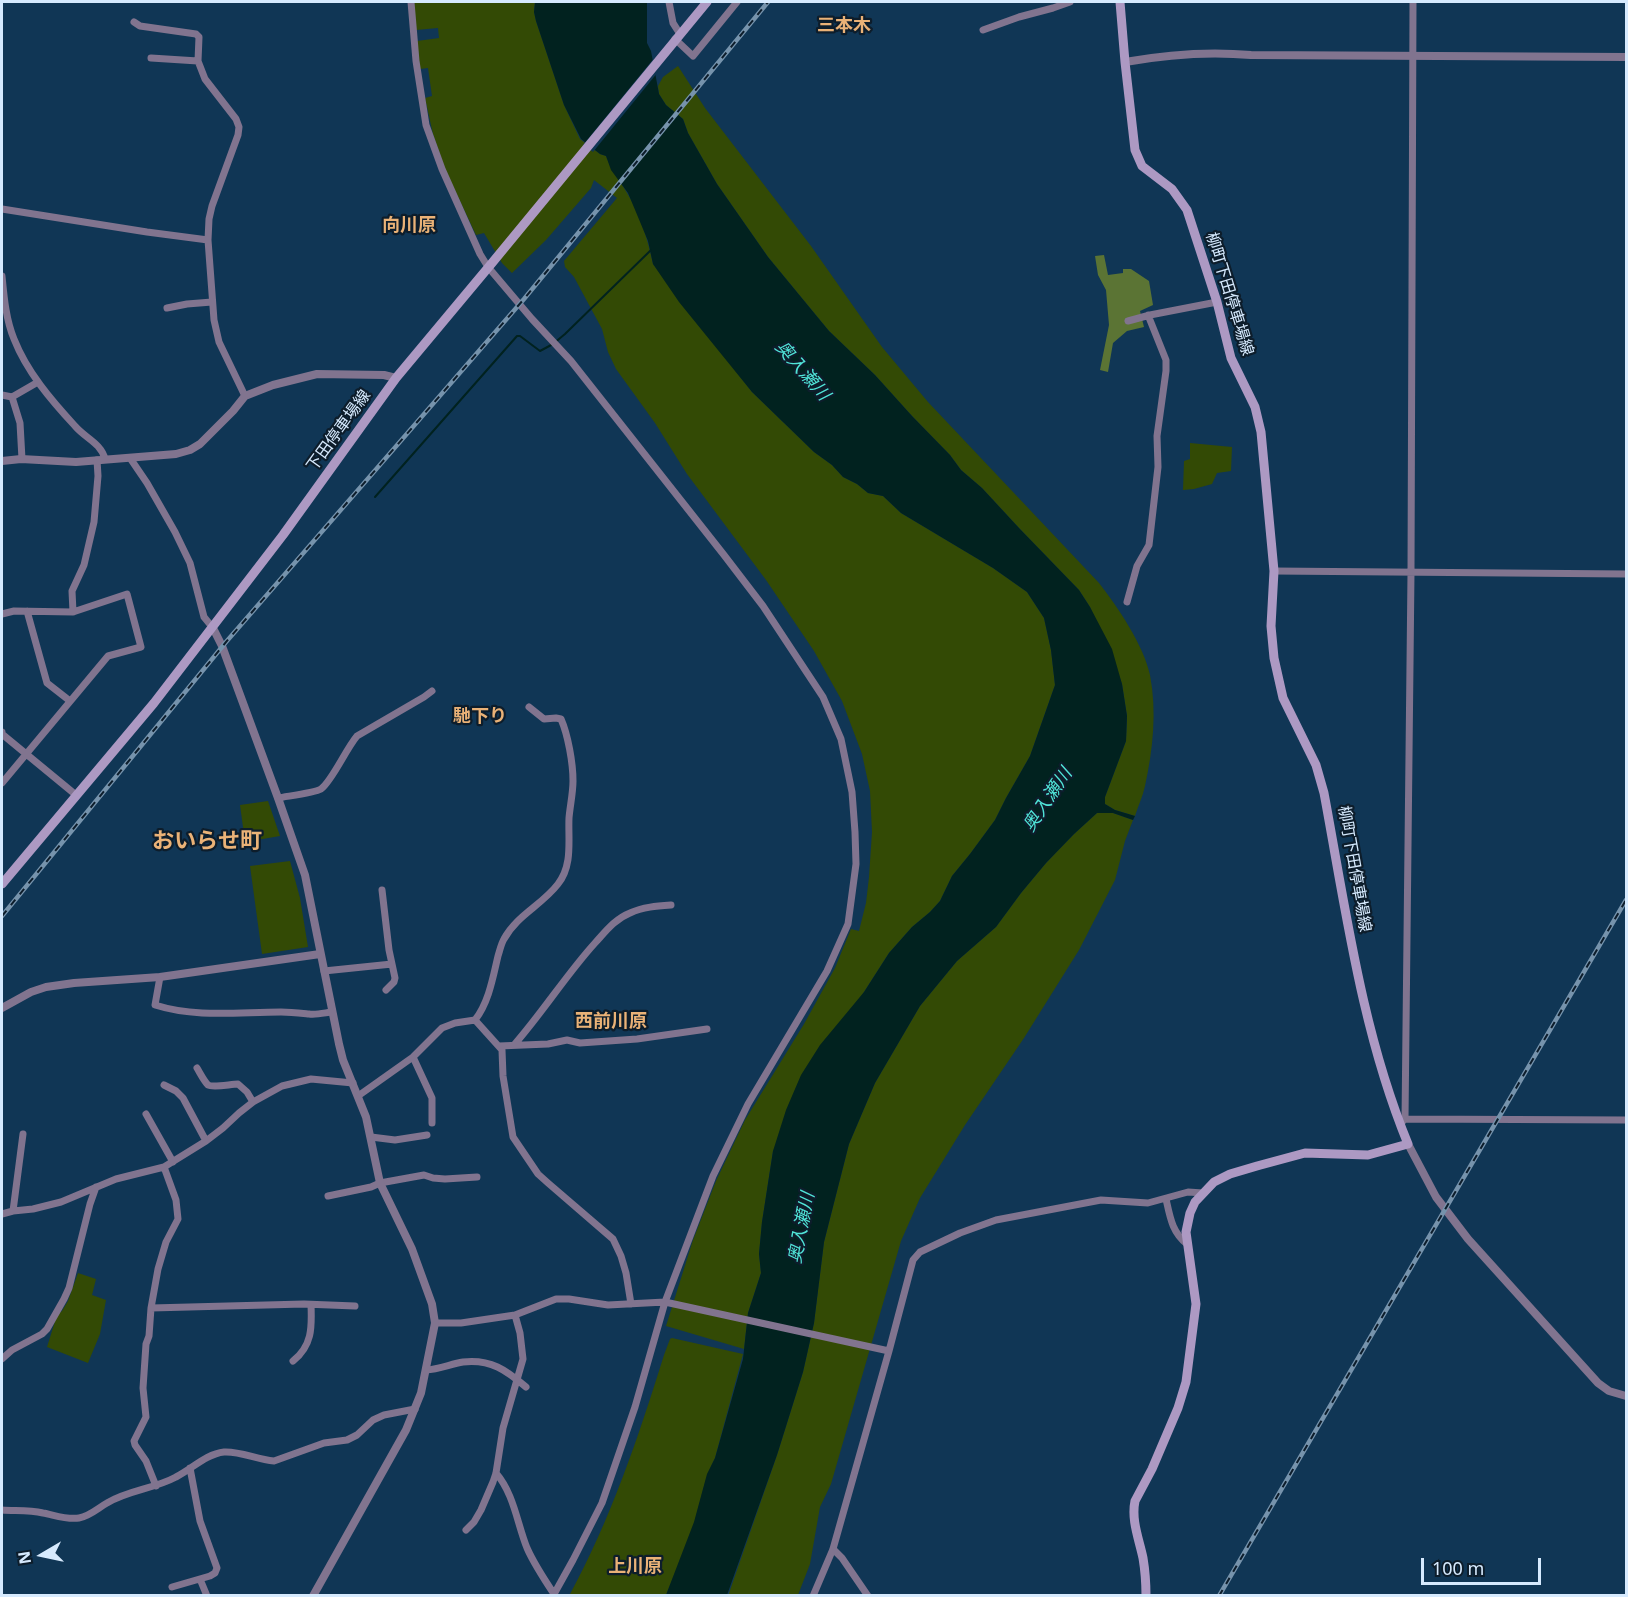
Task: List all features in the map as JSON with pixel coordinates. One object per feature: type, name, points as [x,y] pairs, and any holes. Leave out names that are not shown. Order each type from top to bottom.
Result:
[{"type":"main road","name":"下田停車場線","points":[[2,884],[154,703],[213,628],[396,378],[707,2]]},
{"type":"main road","name":"柳町下田停車場線","points":[[1120,2],[1138,161],[1172,189],[1187,210],[1217,302],[1231,358],[1255,407],[1261,432],[1274,571],[1271,626],[1274,658],[1283,698],[1316,765],[1324,793],[1361,995],[1388,1093],[1403,1122],[1408,1144]]},
{"type":"main road","points":[[1146,1596],[1134,1506],[1174,1418],[1185,1382],[1196,1304],[1186,1232],[1195,1202],[1214,1182],[1230,1174],[1300,1154],[1368,1155],[1408,1144]]},
{"type":"street","points":[[411,2],[416,61],[426,125],[442,170],[480,254],[532,319],[571,361],[763,606],[823,697],[841,739],[852,792],[856,864],[848,924],[827,971],[748,1104],[713,1176],[667,1303],[602,1503],[553,1595]]},
{"type":"street","points":[[669,2],[677,37],[693,56],[737,2]]},
{"type":"street","points":[[983,30],[1019,16],[1070,2]]},
{"type":"street","points":[[1413,2],[1411,573],[1403,1122],[1626,1120]]},
{"type":"street","points":[[134,22],[140,26],[196,34],[199,37],[198,61],[205,79],[236,119],[239,127],[212,206],[208,240],[212,302],[219,342],[245,396]]},
{"type":"street","points":[[1125,62],[1171,54],[1205,52],[1251,55],[1412,57],[1626,57]]},
{"type":"street","points":[[151,58],[198,61]]},
{"type":"street","points":[[2,209],[208,240]]},
{"type":"street","points":[[2,276],[5,324],[27,366],[76,427],[99,446],[101,460],[94,522],[84,565],[72,591],[73,612]]},
{"type":"street","points":[[167,308],[212,302]]},
{"type":"street","points":[[1128,321],[1217,302]]},
{"type":"street","points":[[1126,602],[1137,566],[1149,545],[1158,467],[1157,436],[1166,370],[1166,360],[1148,315]]},
{"type":"street","points":[[2,461],[22,459],[76,462],[176,454],[200,444],[245,396],[273,385],[317,374],[384,375],[396,378]]},
{"type":"street","points":[[2,395],[12,397],[38,382]]},
{"type":"street","points":[[12,397],[20,423],[22,459]]},
{"type":"street","points":[[130,458],[147,483],[190,563],[204,617],[213,628],[222,646],[278,798],[305,874],[343,1060],[366,1117],[380,1183],[412,1249],[432,1304],[435,1323],[421,1393],[415,1409],[406,1430],[313,1596]]},
{"type":"street","points":[[1274,571],[1626,574]]},
{"type":"street","points":[[2,614],[14,611],[73,612],[127,594],[141,647],[108,656],[2,783]]},
{"type":"street","points":[[27,611],[47,683],[70,701]]},
{"type":"street","points":[[278,798],[320,789],[328,782],[357,736],[432,691]]},
{"type":"street","points":[[358,1096],[413,1057],[442,1028],[455,1023],[476,1020],[486,1000],[502,941],[518,920],[544,900],[559,884],[565,873],[573,782],[567,732],[561,719],[544,719],[529,707]]},
{"type":"street","points":[[2,732],[26,755],[76,795]]},
{"type":"street","points":[[382,890],[395,978],[386,990]]},
{"type":"street","points":[[514,1045],[558,987],[614,922],[646,907],[671,905]]},
{"type":"street","points":[[2,1007],[46,987],[160,977],[321,954]]},
{"type":"street","points":[[324,971],[392,964]]},
{"type":"street","points":[[160,977],[154,1005],[165,1009],[188,1013],[221,1014],[332,1012]]},
{"type":"street","points":[[476,1020],[502,1050],[503,1076],[513,1137],[538,1174],[613,1239],[626,1274],[631,1304]]},
{"type":"street","points":[[499,1046],[548,1044],[567,1040],[580,1043],[638,1039],[707,1029]]},
{"type":"street","points":[[413,1057],[432,1098],[432,1123]]},
{"type":"street","points":[[197,1068],[207,1084],[214,1087],[238,1084],[253,1102]]},
{"type":"street","points":[[2,1214],[13,1210],[33,1209],[61,1203],[116,1179],[164,1167],[206,1142],[253,1102],[282,1086],[311,1078],[352,1083]]},
{"type":"street","points":[[164,1085],[176,1091],[183,1098],[206,1142]]},
{"type":"street","points":[[146,1114],[173,1162]]},
{"type":"street","points":[[13,1210],[24,1134]]},
{"type":"street","points":[[371,1137],[394,1140],[427,1135]]},
{"type":"street","points":[[1408,1144],[1436,1197],[1468,1239],[1598,1383],[1609,1391],[1626,1396]]},
{"type":"street","points":[[156,1486],[146,1461],[134,1441],[146,1417],[143,1388],[146,1344],[162,1251],[178,1219],[176,1200],[164,1167]]},
{"type":"street","points":[[328,1196],[424,1175],[445,1179],[477,1177]]},
{"type":"street","points":[[2,1359],[12,1350],[42,1334],[64,1299],[96,1187]]},
{"type":"street","points":[[813,1596],[833,1549],[886,1350],[913,1260],[920,1252],[960,1233],[996,1220],[1101,1200],[1148,1203],[1188,1192],[1203,1193]]},
{"type":"street","points":[[1166,1199],[1172,1226],[1187,1244]]},
{"type":"street","points":[[435,1323],[461,1323],[515,1316],[556,1299],[608,1305],[667,1303],[886,1350]]},
{"type":"street","points":[[293,1361],[302,1353],[308,1341],[311,1328],[311,1305]]},
{"type":"street","points":[[151,1308],[355,1306]]},
{"type":"street","points":[[466,1530],[481,1510],[496,1473],[503,1428],[523,1359],[515,1316]]},
{"type":"street","points":[[426,1370],[461,1363],[483,1362],[504,1369],[526,1387]]},
{"type":"street","points":[[2,1510],[40,1512],[80,1518],[92,1513],[108,1501],[175,1478],[214,1454],[235,1453],[265,1461],[274,1461],[324,1443],[347,1440],[357,1435],[373,1420],[384,1415],[415,1409]]},
{"type":"street","points":[[172,1587],[215,1573],[217,1569],[200,1521],[190,1468]]},
{"type":"street","points":[[496,1473],[508,1492],[528,1549],[553,1595]]},
{"type":"street","points":[[833,1549],[842,1558],[868,1596]]},
{"type":"street","points":[[200,1578],[207,1596]]},
{"type":"green space","points":[[414,2],[535,2],[536,21],[564,105],[580,139],[606,156],[636,210],[653,264],[752,392],[843,477],[868,493],[883,496],[901,513],[993,568],[1027,592],[1044,618],[1055,685],[1030,756],[995,820],[952,876],[940,901],[889,953],[864,992],[773,1151],[762,1222],[759,1254],[761,1273],[748,1313],[744,1349],[666,1326],[693,1240],[716,1181],[745,1120],[804,1024],[835,968],[851,929],[859,931],[866,903],[872,832],[870,791],[862,754],[842,701],[814,651],[766,580],[687,474],[655,423],[616,369],[608,352],[602,329],[574,277],[565,267],[564,261],[617,198],[594,180],[591,188],[546,240],[512,273],[502,263],[484,233],[476,235],[445,169],[433,134],[425,98],[432,96],[428,68],[420,69],[417,41],[439,38],[438,28],[416,30]]},
{"type":"green space","points":[[678,66],[705,108],[811,246],[882,347],[928,402],[1099,583],[1129,627],[1147,664],[1153,702],[1150,759],[1144,790],[1135,816],[1115,810],[1105,804],[1105,797],[1126,741],[1127,716],[1122,684],[1090,607],[1079,590],[982,488],[961,470],[950,455],[875,375],[829,331],[768,257],[717,184],[688,133],[683,119],[666,105],[659,94],[658,86],[663,77]]},
{"type":"green space","points":[[1104,255],[1108,275],[1123,273],[1123,269],[1131,269],[1149,281],[1153,305],[1140,311],[1144,327],[1127,331],[1113,343],[1108,372],[1100,370],[1109,325],[1106,290],[1098,275],[1095,256]]},
{"type":"green space","points":[[1190,443],[1232,447],[1231,471],[1217,473],[1212,484],[1183,490],[1184,461],[1190,459]]},
{"type":"green space","points":[[268,801],[280,836],[245,842],[240,805]]},
{"type":"green space","points":[[1097,813],[1113,813],[1133,820],[1115,880],[1079,950],[920,1198],[901,1241],[831,1484],[820,1507],[810,1564],[798,1595],[728,1596],[803,1372],[814,1323],[824,1242],[849,1144],[875,1083],[920,1006],[957,961],[996,927],[1046,863]]},
{"type":"green space","points":[[290,861],[300,898],[308,947],[262,954],[250,866]]},
{"type":"green space","points":[[78,1273],[96,1279],[92,1295],[106,1300],[100,1334],[88,1363],[47,1347],[57,1315],[68,1301]]},
{"type":"green space","points":[[672,1338],[743,1354],[715,1458],[681,1558],[666,1595],[569,1596],[611,1508]]},
{"type":"water","name":"奥入瀬川","points":[[535,2],[647,2],[647,43],[651,51],[659,94],[666,105],[683,119],[688,133],[717,184],[768,257],[829,331],[875,375],[950,455],[961,470],[982,488],[1079,590],[1112,649],[1122,684],[1127,716],[1126,741],[1105,797],[1105,804],[1115,810],[1135,816],[1133,820],[1113,813],[1097,813],[1074,834],[1046,863],[996,927],[957,961],[920,1006],[875,1083],[849,1144],[824,1242],[814,1323],[803,1372],[777,1455],[727,1595],[666,1595],[694,1522],[707,1474],[715,1458],[743,1359],[748,1313],[761,1273],[759,1254],[762,1222],[773,1151],[786,1110],[801,1075],[820,1045],[864,992],[889,953],[940,901],[952,876],[995,820],[1030,756],[1055,685],[1051,650],[1044,618],[1027,592],[993,568],[901,513],[883,496],[868,493],[843,477],[752,392],[679,302],[653,264],[648,241],[628,193],[611,170],[606,156],[581,139],[564,105],[536,21]]},
{"type":"pier","points":[[655,57],[658,72],[593,152],[583,145]]},
{"type":"waterway","points":[[375,497],[517,336],[540,351],[553,344],[651,250]]},
{"type":"railway","points":[[2,916],[226,642],[524,299],[768,2]]},
{"type":"railway","points":[[1219,1596],[1626,900]]},
{"type":"district","name":"三本木","points":[[844,26]]},
{"type":"district","name":"向川原","points":[[409,226]]},
{"type":"district","name":"馳下り","points":[[480,717]]},
{"type":"district","name":"おいらせ町","points":[[207,842]]},
{"type":"district","name":"西前川原","points":[[611,1022]]},
{"type":"district","name":"上川原","points":[[635,1567]]}]
